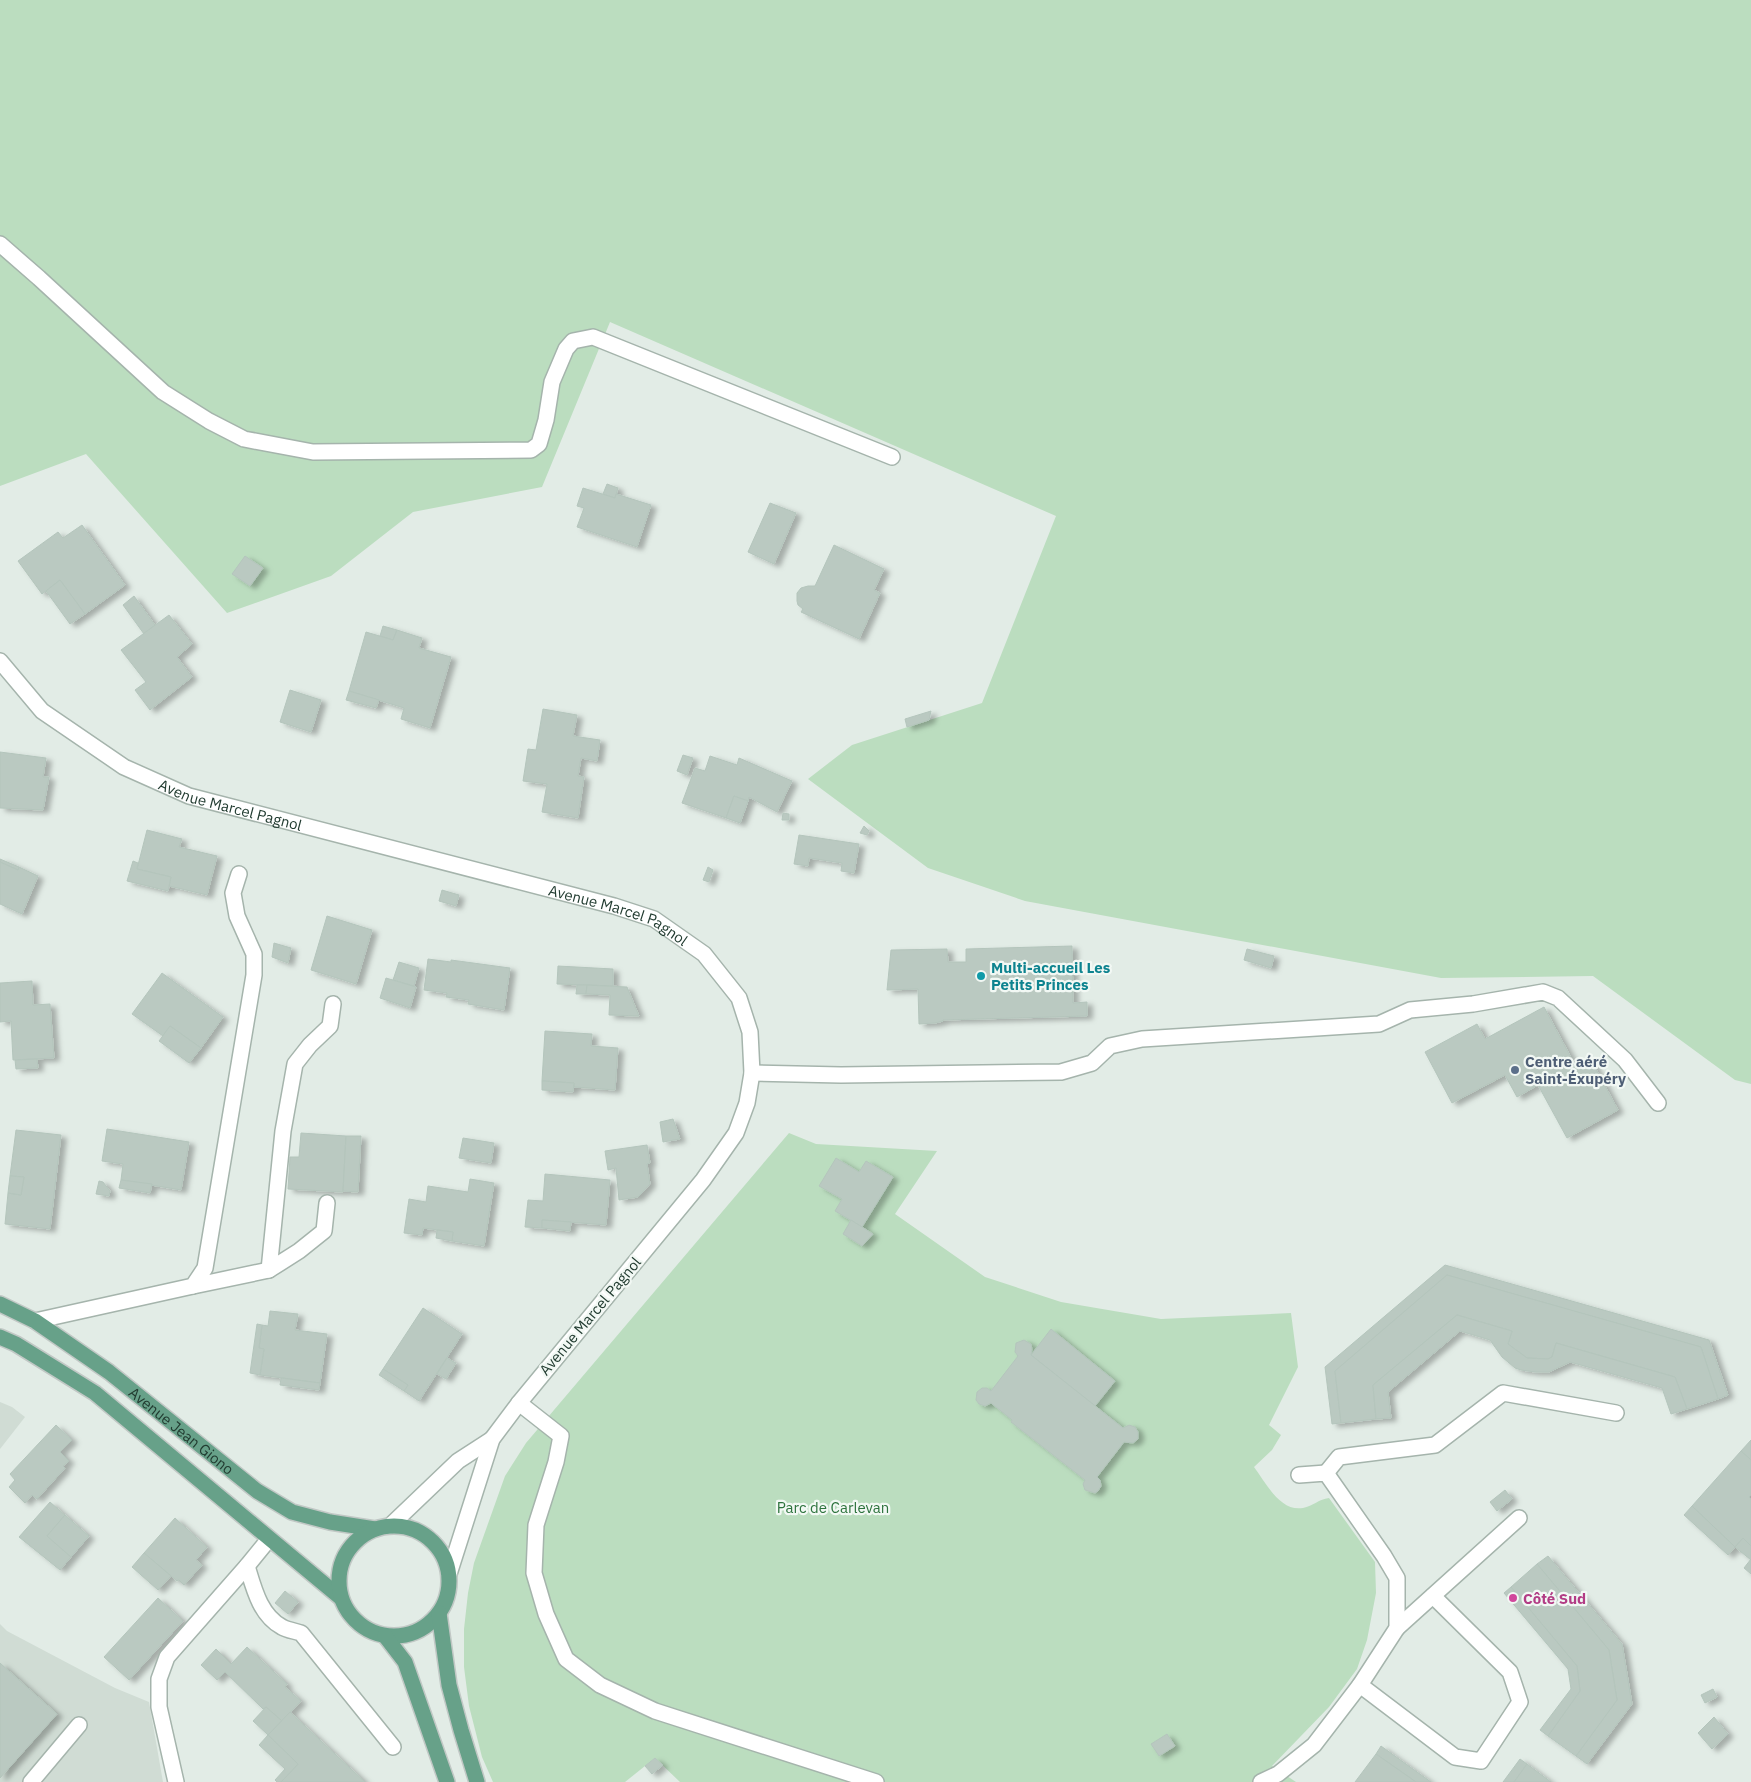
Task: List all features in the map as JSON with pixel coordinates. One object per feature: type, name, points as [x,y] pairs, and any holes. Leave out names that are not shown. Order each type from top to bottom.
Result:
[{"type":"main road","name":"Avenue Jean Giono","points":[[0,1304],[35,1321],[109,1372],[257,1491],[292,1512],[330,1522],[375,1529]]},
{"type":"main road","name":"Avenue Jean Giono","points":[[0,1337],[16,1344],[95,1392],[268,1539],[341,1598]]},
{"type":"main road","points":[[390,1526],[407,1527],[422,1533],[436,1544],[445,1558],[449,1574],[448,1594],[440,1613],[429,1624],[416,1632],[401,1636],[385,1636],[371,1631],[358,1623],[347,1612],[341,1598],[338,1581],[341,1564],[348,1549],[360,1537],[375,1529],[390,1526]]},
{"type":"main road","points":[[440,1613],[449,1685],[477,1782]]},
{"type":"main road","points":[[385,1636],[405,1662],[447,1782]]},
{"type":"street","points":[[0,244],[162,392],[209,421],[244,439],[313,452],[531,450],[539,444],[546,420],[552,382],[566,349],[573,341],[593,337],[892,457]]},
{"type":"street","name":"Avenue Marcel Pagnol","points":[[0,661],[42,711],[124,766],[188,796],[595,902],[654,920],[704,954],[739,998],[750,1032],[752,1073],[747,1103],[736,1133],[696,1188],[519,1403],[492,1439],[449,1574]]},
{"type":"street","points":[[193,1286],[205,1268],[254,975],[254,954],[237,916],[233,893],[239,874]]},
{"type":"street","points":[[752,1073],[841,1075],[1061,1072],[1092,1063],[1110,1046],[1142,1039],[1379,1024],[1410,1010],[1473,1004],[1543,992],[1558,998],[1625,1060],[1658,1103]]},
{"type":"street","points":[[268,1270],[283,1131],[294,1064],[330,1026],[334,1004]]},
{"type":"street","points":[[35,1321],[268,1270],[299,1251],[324,1231],[327,1203]]},
{"type":"street","points":[[1299,1475],[1326,1473],[1339,1456],[1435,1445],[1503,1393],[1616,1413]]},
{"type":"street","points":[[519,1403],[561,1436],[556,1462],[536,1525],[534,1573],[546,1614],[566,1659],[600,1685],[655,1711],[876,1782]]},
{"type":"street","name":"Avenue Marcel Pagnol","points":[[390,1526],[458,1461],[492,1439]]},
{"type":"street","points":[[1326,1473],[1384,1556],[1397,1578],[1397,1628]]},
{"type":"street","points":[[1261,1782],[1278,1774],[1314,1745],[1360,1685],[1397,1628],[1520,1518]]},
{"type":"street","points":[[176,1782],[159,1707],[159,1679],[167,1657],[247,1566],[268,1539]]},
{"type":"street","points":[[247,1566],[263,1611],[282,1627],[301,1633],[393,1747]]},
{"type":"street","points":[[1360,1685],[1455,1757],[1481,1761],[1520,1702],[1510,1672],[1432,1596]]},
{"type":"street","points":[[31,1782],[79,1725]]},
{"type":"shaded area","points":[[0,1402],[12,1407],[25,1417],[0,1449]]},
{"type":"shaded area","points":[[0,1624],[7,1631],[115,1688],[149,1702],[163,1782],[0,1782]]},
{"type":"green space","points":[[0,0],[1751,0],[1751,1084],[1735,1080],[1593,976],[1441,978],[1025,901],[928,868],[808,779],[852,745],[982,703],[1056,516],[610,322],[542,487],[413,512],[331,576],[227,613],[86,454],[0,486]]},
{"type":"green space","name":"Parc de Carlevan","points":[[789,1133],[816,1144],[937,1151],[895,1214],[985,1277],[1061,1302],[1161,1319],[1291,1313],[1298,1367],[1269,1425],[1281,1435],[1272,1450],[1254,1467],[1274,1495],[1287,1506],[1303,1508],[1329,1498],[1375,1562],[1376,1593],[1367,1640],[1357,1669],[1329,1707],[1272,1766],[1296,1782],[680,1782],[655,1758],[625,1782],[493,1782],[482,1757],[469,1706],[464,1667],[464,1629],[474,1563],[505,1476],[526,1443]]},
{"type":"building","points":[[607,484],[618,488],[615,498],[603,494]]},
{"type":"building","points":[[583,488],[615,498],[616,494],[651,505],[637,547],[577,527],[584,508],[577,506]]},
{"type":"building","points":[[770,503],[796,513],[774,564],[748,552]]},
{"type":"building","points":[[82,525],[125,585],[85,614],[60,580],[42,594],[18,561],[58,532],[63,538]]},
{"type":"building","points":[[834,545],[884,569],[874,590],[880,593],[859,639],[801,612],[803,609],[798,605],[797,593],[801,588],[815,586]]},
{"type":"building","points":[[245,556],[263,568],[250,586],[232,574]]},
{"type":"building","points":[[60,580],[85,614],[70,624],[46,591]]},
{"type":"building","points":[[134,596],[155,625],[144,634],[123,605]]},
{"type":"building","points":[[169,615],[192,644],[177,657],[192,677],[150,710],[135,690],[146,682],[121,650]]},
{"type":"building","points":[[383,626],[397,630],[393,640],[380,636]]},
{"type":"building","points":[[397,630],[422,638],[419,648],[451,657],[430,728],[401,719],[404,708],[349,691],[366,632],[393,640]]},
{"type":"building","points":[[290,690],[321,700],[311,732],[280,722]]},
{"type":"building","points":[[349,691],[379,700],[376,708],[346,700]]},
{"type":"building","points":[[543,709],[577,715],[573,736],[600,740],[597,761],[581,758],[578,776],[584,777],[578,818],[542,812],[547,784],[523,781],[528,749],[536,750]]},
{"type":"building","points":[[931,711],[929,720],[907,727],[905,719]]},
{"type":"building","points":[[0,752],[46,758],[43,777],[49,777],[43,810],[0,808]]},
{"type":"building","points":[[683,755],[693,758],[687,775],[677,771]]},
{"type":"building","points":[[710,756],[737,765],[739,758],[792,781],[777,812],[749,797],[748,801],[734,796],[726,818],[682,803],[695,768],[705,771]]},
{"type":"building","points":[[734,796],[748,801],[740,823],[726,818]]},
{"type":"building","points":[[783,813],[789,814],[789,820],[782,820]]},
{"type":"building","points":[[864,826],[869,831],[867,835],[860,833]]},
{"type":"building","points":[[147,830],[182,839],[179,847],[217,856],[207,895],[169,886],[171,877],[137,869]]},
{"type":"building","points":[[799,835],[859,844],[854,873],[841,871],[842,863],[809,858],[808,866],[794,864]]},
{"type":"building","points":[[0,859],[19,867],[18,870],[0,862]]},
{"type":"building","points":[[133,861],[138,863],[137,869],[171,877],[168,891],[127,881]]},
{"type":"building","points":[[0,862],[18,870],[19,867],[38,876],[22,914],[0,904]]},
{"type":"building","points":[[708,867],[713,870],[709,882],[703,880]]},
{"type":"building","points":[[442,890],[459,895],[456,906],[439,901]]},
{"type":"building","points":[[327,916],[372,930],[356,984],[311,970]]},
{"type":"building","points":[[274,943],[291,948],[288,963],[272,957]]},
{"type":"building","name":"Multi-accueil Les Petits Princes","points":[[1072,946],[1073,1003],[1087,1002],[1087,1016],[943,1020],[935,1023],[919,1024],[918,989],[887,990],[891,950],[947,949],[948,962],[966,962],[966,949]]},
{"type":"building","points":[[1247,949],[1274,956],[1271,968],[1244,960]]},
{"type":"building","points":[[428,959],[451,962],[451,960],[510,968],[504,1010],[468,1004],[469,1000],[446,997],[447,993],[424,990]]},
{"type":"building","points":[[399,962],[419,968],[414,986],[393,980]]},
{"type":"building","points":[[558,966],[613,969],[613,986],[557,984]]},
{"type":"building","points":[[162,973],[223,1017],[201,1048],[170,1026],[163,1036],[132,1014]]},
{"type":"building","points":[[386,978],[416,987],[410,1008],[380,998]]},
{"type":"building","points":[[32,981],[33,1005],[50,1004],[54,1058],[13,1060],[11,1021],[0,1022],[0,983]]},
{"type":"building","points":[[577,985],[587,985],[586,994],[576,994]]},
{"type":"building","points":[[587,985],[627,987],[639,1016],[609,1015],[610,995],[586,994]]},
{"type":"building","name":"Centre aéré Saint-Éxupéry","points":[[1544,1007],[1575,1065],[1590,1058],[1618,1110],[1567,1138],[1538,1085],[1517,1097],[1505,1075],[1452,1103],[1425,1052],[1477,1024],[1485,1039]]},
{"type":"building","points":[[170,1026],[201,1048],[189,1063],[159,1041]]},
{"type":"building","points":[[545,1031],[592,1034],[591,1046],[618,1048],[615,1090],[574,1087],[574,1083],[542,1081]]},
{"type":"building","points":[[37,1059],[38,1068],[16,1069],[15,1060]]},
{"type":"building","points":[[542,1081],[574,1083],[573,1092],[542,1090]]},
{"type":"building","points":[[673,1119],[680,1139],[663,1142],[660,1122]]},
{"type":"building","points":[[107,1129],[189,1142],[181,1190],[121,1180],[123,1164],[102,1161]]},
{"type":"building","points":[[16,1130],[61,1135],[50,1229],[5,1224],[8,1193],[21,1195],[24,1177],[10,1176]]},
{"type":"building","points":[[301,1133],[346,1136],[343,1192],[288,1189],[290,1157],[299,1157]]},
{"type":"building","points":[[346,1136],[361,1136],[358,1192],[343,1191]]},
{"type":"building","points":[[463,1138],[494,1143],[491,1163],[459,1158]]},
{"type":"building","points":[[647,1145],[650,1163],[647,1164],[650,1184],[638,1197],[619,1200],[616,1168],[608,1170],[605,1151]]},
{"type":"building","points":[[836,1158],[859,1172],[866,1161],[893,1177],[862,1227],[835,1211],[842,1199],[819,1186]]},
{"type":"building","points":[[545,1174],[610,1180],[606,1225],[542,1220],[542,1228],[525,1227],[528,1200],[543,1201]]},
{"type":"building","points":[[10,1176],[24,1177],[21,1195],[8,1193]]},
{"type":"building","points":[[470,1179],[494,1183],[484,1246],[452,1241],[453,1232],[423,1228],[422,1235],[404,1233],[409,1199],[426,1202],[428,1186],[468,1192]]},
{"type":"building","points":[[121,1180],[152,1184],[150,1193],[119,1188]]},
{"type":"building","points":[[99,1181],[103,1182],[110,1191],[109,1196],[96,1194]]},
{"type":"building","points":[[542,1220],[571,1222],[570,1231],[542,1228]]},
{"type":"building","points":[[851,1220],[873,1234],[862,1246],[843,1234]]},
{"type":"building","points":[[437,1230],[453,1232],[452,1241],[436,1238]]},
{"type":"building","points":[[1445,1265],[1709,1340],[1728,1395],[1718,1399],[1701,1347],[1447,1275],[1335,1371],[1341,1423],[1332,1424],[1325,1367]]},
{"type":"building","points":[[1447,1275],[1701,1347],[1718,1399],[1687,1409],[1675,1377],[1556,1343],[1552,1357],[1548,1359],[1527,1358],[1508,1344],[1512,1331],[1457,1315],[1373,1385],[1376,1419],[1341,1423],[1335,1371]]},
{"type":"building","points":[[423,1308],[462,1334],[419,1401],[404,1391],[408,1385],[383,1369]]},
{"type":"building","points":[[270,1311],[298,1314],[295,1330],[327,1334],[320,1383],[260,1375],[264,1349],[259,1348],[262,1325],[268,1326]]},
{"type":"building","points":[[1457,1315],[1512,1331],[1508,1344],[1527,1358],[1548,1359],[1552,1357],[1556,1343],[1675,1377],[1687,1409],[1671,1414],[1662,1388],[1570,1362],[1549,1372],[1535,1372],[1515,1368],[1502,1357],[1490,1340],[1460,1331],[1388,1392],[1391,1418],[1376,1419],[1373,1385]]},
{"type":"building","points":[[257,1324],[262,1325],[259,1348],[264,1349],[260,1375],[250,1373]]},
{"type":"building","points":[[1051,1329],[1115,1381],[1095,1406],[1031,1355]]},
{"type":"building","points":[[1024,1340],[1031,1344],[1031,1355],[1123,1428],[1129,1425],[1135,1427],[1138,1432],[1138,1439],[1133,1443],[1124,1442],[1097,1477],[1100,1480],[1101,1486],[1095,1493],[1085,1490],[1083,1484],[1085,1480],[1011,1422],[1012,1420],[991,1403],[985,1406],[979,1404],[976,1400],[977,1392],[982,1388],[987,1388],[991,1391],[1018,1356],[1015,1352],[1016,1343]]},
{"type":"building","points":[[447,1358],[456,1363],[446,1379],[437,1374]]},
{"type":"building","points":[[383,1369],[408,1385],[404,1391],[379,1375]]},
{"type":"building","points":[[281,1378],[320,1383],[319,1390],[280,1385]]},
{"type":"building","points":[[56,1425],[72,1440],[60,1452],[69,1461],[37,1499],[32,1495],[25,1503],[9,1487],[15,1480],[10,1474]]},
{"type":"building","points":[[1751,1440],[1751,1460],[1741,1451]]},
{"type":"building","points":[[1741,1451],[1751,1460],[1751,1495],[1749,1497],[1751,1499],[1751,1546],[1743,1538],[1735,1547],[1692,1506]]},
{"type":"building","points":[[1505,1490],[1512,1499],[1497,1511],[1490,1502]]},
{"type":"building","points":[[50,1502],[65,1515],[47,1536],[71,1557],[60,1570],[19,1537]]},
{"type":"building","points":[[1692,1506],[1735,1547],[1728,1555],[1684,1515]]},
{"type":"building","points":[[65,1515],[89,1536],[71,1557],[47,1536]]},
{"type":"building","points":[[175,1518],[207,1547],[196,1560],[202,1565],[184,1585],[144,1553]]},
{"type":"building","points":[[1743,1538],[1751,1546],[1751,1560],[1735,1547]]},
{"type":"building","points":[[144,1553],[171,1576],[158,1590],[132,1567]]},
{"type":"building","points":[[1548,1556],[1622,1644],[1632,1704],[1587,1764],[1576,1756],[1617,1700],[1609,1650],[1537,1564]]},
{"type":"building","points":[[1751,1559],[1751,1574],[1744,1568]]},
{"type":"building","points":[[1537,1564],[1609,1650],[1617,1700],[1576,1756],[1548,1736],[1580,1691],[1577,1666],[1511,1587]]},
{"type":"building","points":[[1511,1587],[1577,1666],[1580,1691],[1548,1736],[1540,1730],[1571,1689],[1568,1669],[1504,1593]]},
{"type":"building","points":[[285,1591],[298,1602],[288,1614],[275,1603]]},
{"type":"building","points":[[158,1598],[183,1621],[129,1680],[104,1657]]},
{"type":"building","points":[[247,1647],[287,1684],[285,1687],[301,1701],[282,1721],[266,1707],[263,1709],[225,1672],[217,1680],[201,1665],[216,1649],[231,1664]]},
{"type":"building","points":[[0,1663],[57,1714],[0,1778]]},
{"type":"building","points":[[1713,1689],[1717,1697],[1705,1703],[1701,1695]]},
{"type":"building","points":[[266,1707],[282,1721],[268,1735],[253,1721]]},
{"type":"building","points":[[290,1712],[365,1782],[281,1782],[298,1764],[268,1735]]},
{"type":"building","points":[[1714,1717],[1728,1734],[1712,1749],[1698,1733]]},
{"type":"building","points":[[1167,1734],[1175,1746],[1159,1756],[1151,1744]]},
{"type":"building","points":[[268,1735],[298,1764],[281,1782],[275,1780],[285,1769],[259,1745]]},
{"type":"building","points":[[1381,1746],[1431,1782],[1416,1782],[1376,1754]]},
{"type":"building","points":[[1376,1754],[1416,1782],[1355,1782]]},
{"type":"building","points":[[655,1758],[663,1765],[652,1774],[645,1766]]},
{"type":"building","points":[[1520,1759],[1527,1764],[1514,1782],[1503,1782]]},
{"type":"building","points":[[1527,1764],[1551,1782],[1514,1782]]},
{"type":"place","name":"Multi-accueil Les Petits Princes","points":[[981,976]]},
{"type":"place","name":"Centre aéré Saint-Éxupéry","points":[[1515,1070]]},
{"type":"place","name":"Côté Sud","points":[[1513,1598]]}]
